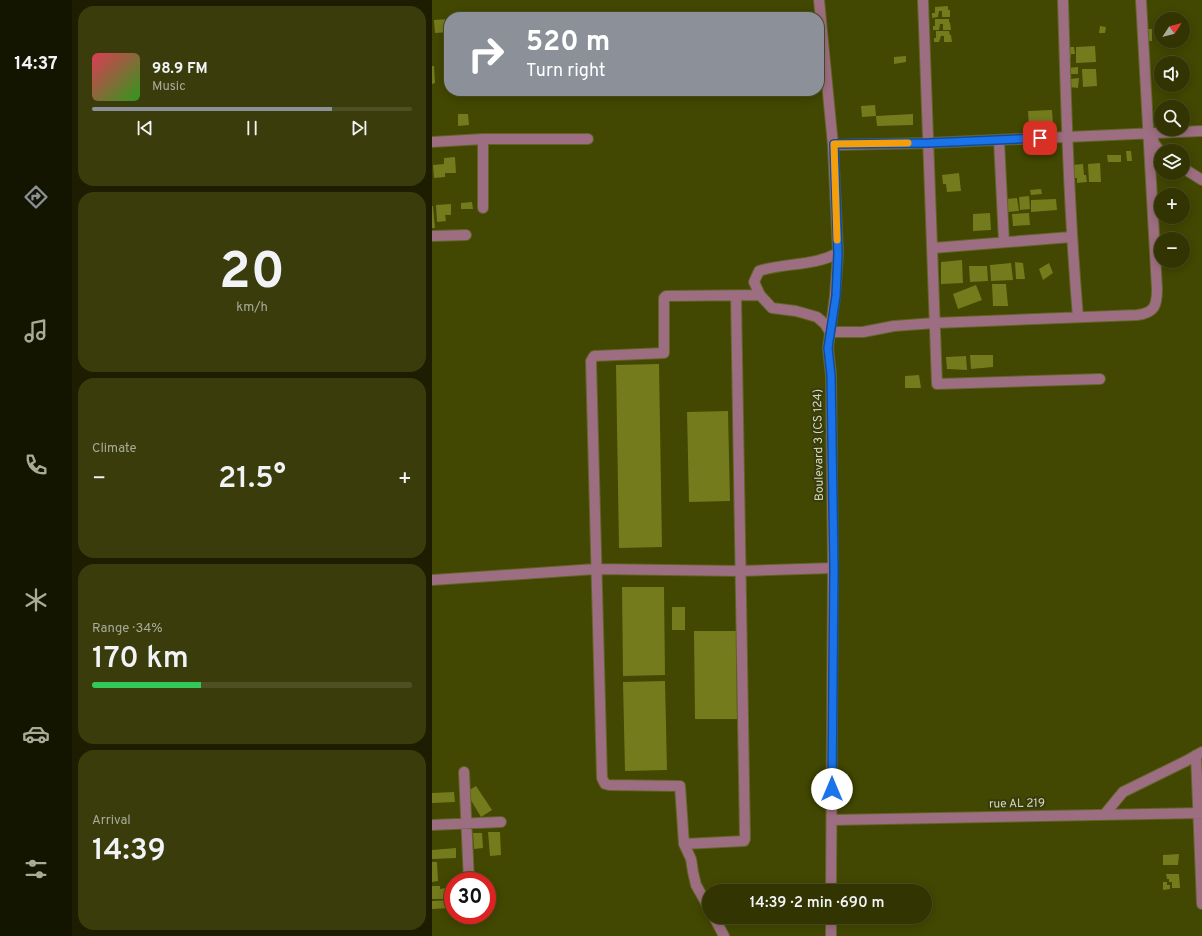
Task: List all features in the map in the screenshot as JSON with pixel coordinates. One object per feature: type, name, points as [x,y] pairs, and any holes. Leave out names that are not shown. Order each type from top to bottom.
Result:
[{"type":"street","name":"Boulevard 3 (CS 124)","points":[[819,0],[820,12]]},
{"type":"street","points":[[923,0],[937,384],[1100,378]]},
{"type":"street","points":[[1063,0],[1066,137],[1071,237],[1078,317]]},
{"type":"street","points":[[838,253],[814,262],[771,267],[759,271],[754,282],[760,295],[772,308],[796,311],[817,317],[825,324],[830,332],[863,332],[894,326],[935,323],[1145,314],[1152,310],[1157,300],[1141,0]]},
{"type":"street","name":"Boulevard 3 (CS 124)","points":[[824,48],[834,144],[838,253],[836,296],[828,348],[831,375],[834,568],[831,884]]},
{"type":"street","points":[[834,144],[929,143],[1202,131]]},
{"type":"street","points":[[1149,133],[1155,144]]},
{"type":"street","points":[[483,139],[483,208]]},
{"type":"street","points":[[432,142],[483,139],[588,139]]},
{"type":"street","points":[[999,140],[1004,242]]},
{"type":"street","points":[[1190,172],[1202,180]]},
{"type":"street","points":[[432,236],[466,235]]},
{"type":"street","points":[[933,248],[1071,237]]},
{"type":"street","points":[[702,896],[696,885],[691,859],[684,844],[680,786],[609,786],[603,782],[601,773],[592,358],[594,356],[664,353],[664,298],[666,296],[760,295]]},
{"type":"street","points":[[684,844],[745,840],[736,296]]},
{"type":"street","points":[[432,580],[596,569],[741,571],[834,568]]},
{"type":"street","points":[[1104,815],[1123,792],[1200,753],[1202,904]]},
{"type":"street","points":[[464,772],[469,872]]},
{"type":"street","name":"rue AL 219","points":[[832,820],[1200,813]]},
{"type":"street","points":[[432,825],[501,822]]},
{"type":"street","points":[[718,924],[724,936]]},
{"type":"street","points":[[831,924],[831,936]]},
{"type":"building","points":[[948,6],[948,10],[950,10],[950,17],[942,17],[942,11],[939,11],[938,17],[932,18],[932,13],[935,13],[935,7]]},
{"type":"building","points":[[444,19],[444,32],[435,33],[434,20]]},
{"type":"building","points":[[935,19],[949,19],[951,30],[943,30],[943,24],[940,24],[939,30],[933,30],[933,26],[935,26]]},
{"type":"building","points":[[1100,26],[1106,27],[1105,33],[1099,33]]},
{"type":"building","points":[[1146,29],[1152,29],[1152,41],[1146,41]]},
{"type":"building","points":[[936,31],[949,31],[952,42],[944,42],[944,36],[941,36],[939,42],[934,42],[934,38],[936,38]]},
{"type":"building","points":[[1095,46],[1096,62],[1076,63],[1076,47]]},
{"type":"building","points":[[1066,47],[1074,47],[1075,54],[1071,54],[1071,58],[1066,58]]},
{"type":"building","points":[[906,56],[906,62],[894,64],[894,57]]},
{"type":"building","points":[[432,66],[434,66],[435,83],[432,84]]},
{"type":"building","points":[[1078,67],[1078,74],[1068,74],[1068,68]]},
{"type":"building","points":[[1082,69],[1096,69],[1097,86],[1083,87]]},
{"type":"building","points":[[1079,78],[1078,88],[1069,87],[1070,79]]},
{"type":"building","points":[[875,105],[876,116],[862,117],[861,106]]},
{"type":"building","points":[[1052,110],[1053,125],[1029,127],[1028,111]]},
{"type":"building","points":[[458,114],[468,114],[469,125],[458,126]]},
{"type":"building","points":[[913,114],[913,125],[877,126],[876,116]]},
{"type":"building","points":[[1126,151],[1131,151],[1132,161],[1127,161]]},
{"type":"building","points":[[1107,155],[1121,155],[1121,162],[1108,162]]},
{"type":"building","points":[[455,157],[456,173],[445,173],[445,177],[434,178],[433,165],[444,164],[444,158]]},
{"type":"building","points":[[1100,163],[1101,182],[1089,182],[1088,164]]},
{"type":"building","points":[[1083,164],[1084,175],[1086,175],[1087,182],[1077,183],[1077,178],[1073,178],[1072,165]]},
{"type":"building","points":[[959,173],[961,191],[947,192],[946,184],[943,184],[942,175]]},
{"type":"building","points":[[1041,189],[1042,194],[1031,195],[1030,190]]},
{"type":"building","points":[[1029,196],[1030,209],[1020,210],[1019,197]]},
{"type":"building","points":[[1017,198],[1019,211],[1007,212],[1006,199]]},
{"type":"building","points":[[1056,199],[1057,210],[1031,212],[1031,200]]},
{"type":"building","points":[[472,202],[473,209],[461,209],[461,203]]},
{"type":"building","points":[[451,204],[451,215],[445,215],[446,221],[437,222],[436,205]]},
{"type":"building","points":[[433,206],[435,228],[432,228]]},
{"type":"building","points":[[990,213],[991,230],[973,231],[973,214]]},
{"type":"building","points":[[1029,213],[1030,225],[1013,226],[1012,214]]},
{"type":"building","points":[[962,260],[963,283],[941,284],[941,262]]},
{"type":"building","points":[[1015,262],[1023,263],[1025,279],[1016,279]]},
{"type":"building","points":[[1011,263],[1013,280],[991,281],[990,265]]},
{"type":"building","points":[[1049,263],[1053,273],[1043,280],[1039,269]]},
{"type":"building","points":[[969,266],[987,266],[988,281],[970,282]]},
{"type":"building","points":[[992,284],[1006,284],[1008,306],[993,306]]},
{"type":"building","points":[[976,285],[982,300],[958,309],[953,294]]},
{"type":"building","points":[[970,355],[993,355],[993,367],[971,369]]},
{"type":"building","points":[[966,356],[967,370],[947,369],[946,357]]},
{"type":"building","points":[[659,364],[662,547],[619,548],[616,365]]},
{"type":"building","points":[[919,375],[921,388],[905,388],[905,376]]},
{"type":"building","points":[[728,411],[730,501],[689,502],[687,412]]},
{"type":"building","points":[[622,587],[664,587],[665,675],[623,676]]},
{"type":"building","points":[[672,607],[685,607],[685,630],[672,630]]},
{"type":"building","points":[[694,631],[736,631],[737,719],[695,719]]},
{"type":"building","points":[[665,681],[667,770],[625,771],[623,682]]},
{"type":"building","points":[[476,786],[492,810],[481,817],[469,797],[468,791]]},
{"type":"building","points":[[454,792],[455,802],[432,803],[432,793]]},
{"type":"building","points":[[488,832],[500,832],[501,855],[490,856]]},
{"type":"building","points":[[473,833],[482,833],[483,848],[474,849]]},
{"type":"building","points":[[456,848],[456,858],[432,859],[432,850]]},
{"type":"building","points":[[1179,854],[1178,865],[1163,865],[1163,855]]},
{"type":"building","points":[[432,862],[437,862],[438,881],[432,882]]},
{"type":"building","points":[[1166,874],[1179,874],[1180,888],[1172,888],[1172,882],[1169,882]]},
{"type":"building","points":[[1163,882],[1167,882],[1167,885],[1170,885],[1170,889],[1163,890]]},
{"type":"building","points":[[432,886],[440,886],[440,889],[444,888],[444,899],[432,899]]},
{"type":"building","points":[[444,900],[444,908],[432,909],[432,901]]},
{"type":"slow traffic","points":[[837,240],[834,144],[908,143]]},
{"type":"route","points":[[832,789],[834,568],[831,375],[828,348],[836,296],[838,253],[834,144],[929,143],[1040,138]]}]
